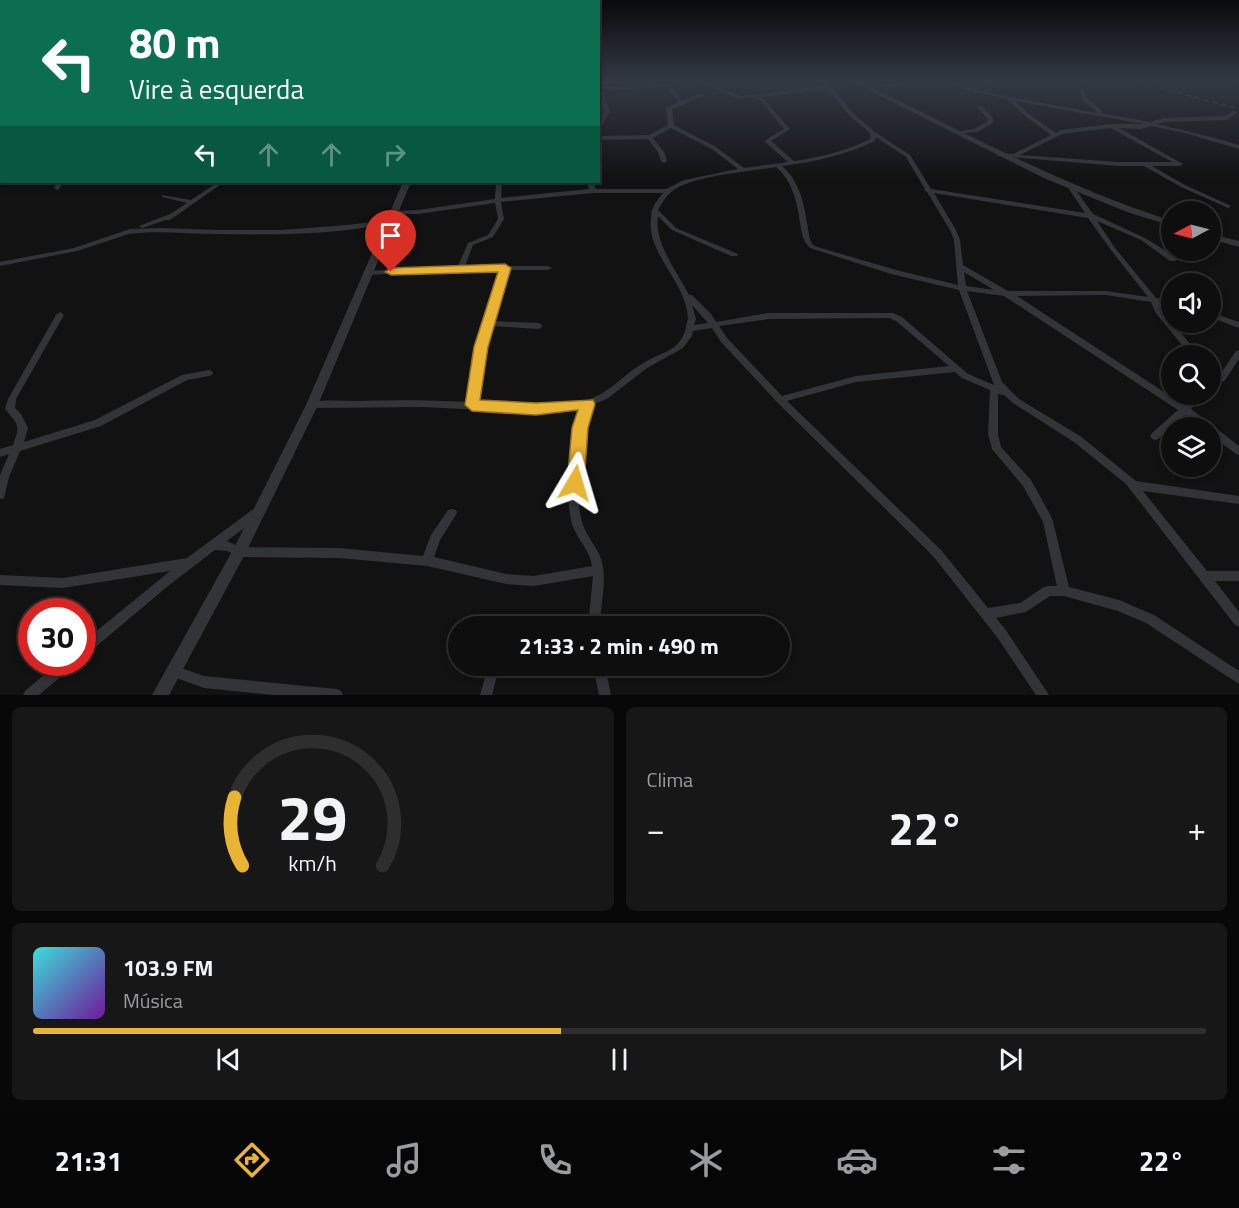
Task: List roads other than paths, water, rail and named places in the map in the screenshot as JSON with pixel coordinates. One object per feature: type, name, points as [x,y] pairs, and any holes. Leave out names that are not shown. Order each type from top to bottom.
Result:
[{"type":"street","points":[[670,113],[671,126]]},
{"type":"street","points":[[774,113],[787,129],[767,141],[792,162]]},
{"type":"street","points":[[851,113],[873,133],[908,156],[957,240],[962,288],[998,384],[1006,393]]},
{"type":"street","points":[[918,113],[1000,155],[1070,186],[1120,208],[1161,221]]},
{"type":"street","points":[[957,133],[975,131],[991,122],[986,113]]},
{"type":"street","points":[[1025,113],[1054,134]]},
{"type":"street","points":[[1100,113],[1148,123],[1239,147]]},
{"type":"street","points":[[1016,154],[1054,134],[1112,126],[1141,127],[1148,123],[1227,118],[1232,113]]},
{"type":"street","points":[[600,138],[650,137],[671,126]]},
{"type":"street","points":[[671,126],[714,148],[743,170]]},
{"type":"street","points":[[1000,155],[1016,154],[1145,165],[1180,164],[1112,126]]},
{"type":"street","points":[[126,232],[154,228],[210,232],[270,231],[592,191],[668,191],[691,181],[852,149],[873,140],[873,133]]},
{"type":"street","points":[[650,137],[662,152],[664,161]]},
{"type":"street","points":[[777,165],[788,174],[794,183],[807,242],[812,247],[894,272],[962,288],[1010,294],[1088,292],[1161,301]]},
{"type":"street","points":[[1145,165],[1228,206]]},
{"type":"street","points":[[154,228],[220,183]]},
{"type":"street","points":[[160,695],[175,672],[239,552],[312,405],[406,183]]},
{"type":"street","points":[[461,268],[470,244],[494,234],[501,219],[498,201],[499,183]]},
{"type":"street","points":[[590,183],[592,191]]},
{"type":"street","points":[[1070,186],[1186,345]]},
{"type":"street","points":[[927,190],[1090,216],[1143,239],[1161,251]]},
{"type":"street","points":[[312,405],[472,405],[536,409],[587,404],[604,397],[642,367],[680,346],[692,328],[694,315],[656,238],[658,216],[668,191]]},
{"type":"street","points":[[164,196],[192,202]]},
{"type":"street","points":[[0,262],[18,261],[75,250],[172,216]]},
{"type":"street","points":[[658,216],[674,229],[734,254]]},
{"type":"street","points":[[1221,239],[1239,244]]},
{"type":"street","points":[[959,266],[1010,294],[1196,417]]},
{"type":"street","points":[[368,273],[461,268],[548,268]]},
{"type":"street","points":[[472,405],[487,323],[505,268]]},
{"type":"street","points":[[685,293],[708,316],[712,325],[780,400],[937,552],[986,615],[1043,695]]},
{"type":"street","points":[[0,495],[4,472],[18,446],[23,428],[10,405],[60,315]]},
{"type":"street","points":[[692,328],[769,316],[890,315],[899,319],[954,369],[1006,393],[1077,439],[1134,485],[1239,621]]},
{"type":"street","points":[[1221,318],[1238,324]]},
{"type":"street","points":[[487,323],[539,326]]},
{"type":"street","points":[[1222,378],[1239,353]]},
{"type":"street","points":[[780,400],[856,379],[954,369]]},
{"type":"street","points":[[0,453],[98,423],[185,377],[209,373]]},
{"type":"street","points":[[994,389],[993,434],[997,449],[1027,483],[1048,521],[1064,591]]},
{"type":"street","points":[[587,404],[579,437],[576,511],[577,524],[594,553],[598,570],[595,616]]},
{"type":"street","points":[[1155,436],[1189,405]]},
{"type":"street","points":[[1221,437],[1239,451]]},
{"type":"street","points":[[1134,485],[1239,500]]},
{"type":"street","points":[[96,639],[146,596],[259,511]]},
{"type":"street","points":[[428,561],[435,538],[452,513]]},
{"type":"street","points":[[214,545],[228,546],[239,552],[339,553],[428,561],[488,576],[534,581],[598,570]]},
{"type":"street","points":[[0,580],[63,583],[191,562]]},
{"type":"street","points":[[1205,576],[1239,576]]},
{"type":"street","points":[[986,615],[1022,608],[1048,591],[1064,591],[1119,606],[1150,619],[1239,678]]},
{"type":"street","points":[[175,672],[204,682],[337,695]]},
{"type":"street","points":[[29,695],[52,676]]},
{"type":"street","points":[[486,695],[490,676]]},
{"type":"street","points":[[601,676],[605,695]]}]
